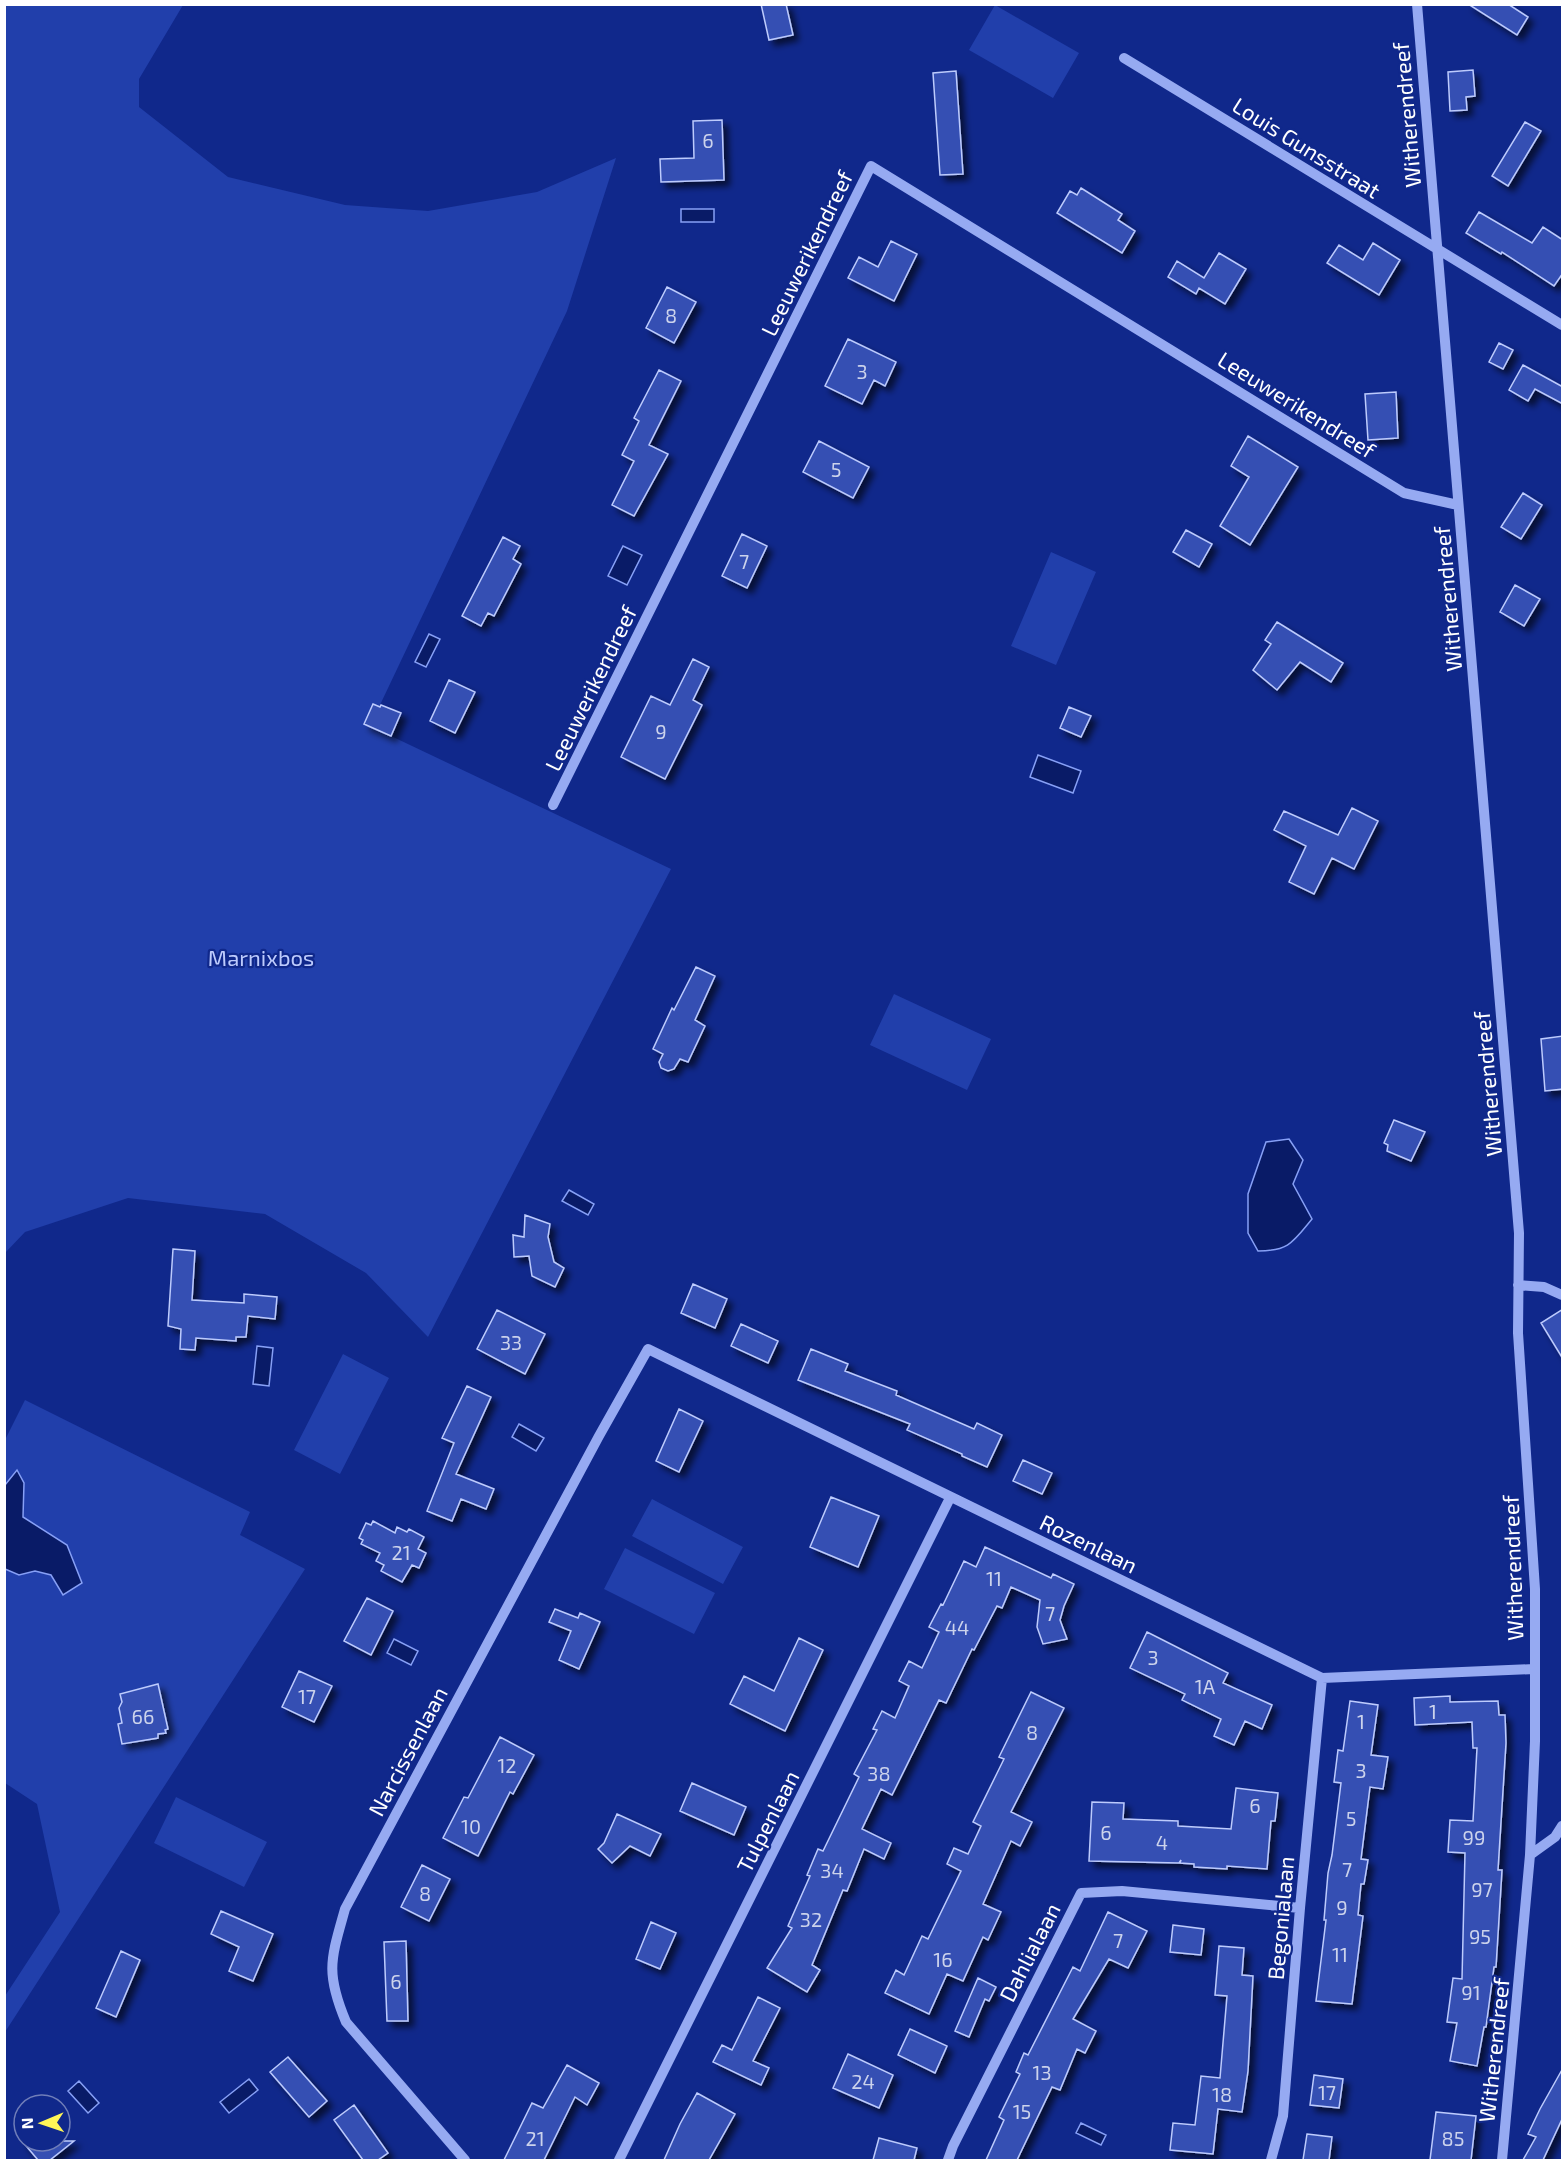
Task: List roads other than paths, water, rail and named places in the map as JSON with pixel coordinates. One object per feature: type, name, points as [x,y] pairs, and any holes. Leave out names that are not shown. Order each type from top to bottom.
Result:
[{"type":"street","name":"Witherendreef","points":[[1417,4],[1519,1233],[1518,1333],[1535,1589],[1535,1741],[1530,1855],[1502,2160]]},
{"type":"street","name":"Louis Gunsstraat","points":[[1124,58],[1563,325]]},
{"type":"street","name":"Leeuwerikendreef","points":[[553,805],[871,166],[1404,493],[1458,505]]},
{"type":"street","points":[[1518,1285],[1544,1287],[1563,1295]]},
{"type":"street","name":"Rozenlaan","points":[[648,1349],[1322,1678],[1534,1669]]},
{"type":"street","name":"Narcissenlaan","points":[[465,2160],[346,2022],[335,1996],[332,1981],[332,1957],[345,1910],[648,1349]]},
{"type":"street","name":"Tulpenlaan","points":[[619,2160],[950,1498]]},
{"type":"street","name":"Begonialaan","points":[[1270,2160],[1283,2116],[1322,1678]]},
{"type":"street","points":[[1530,1855],[1555,1837],[1563,1826]]},
{"type":"street","name":"Dahlialaan","points":[[948,2160],[1081,1893],[1122,1891],[1300,1908]]},
{"type":"park label","name":"Marnixbos","points":[[261,957]]}]
